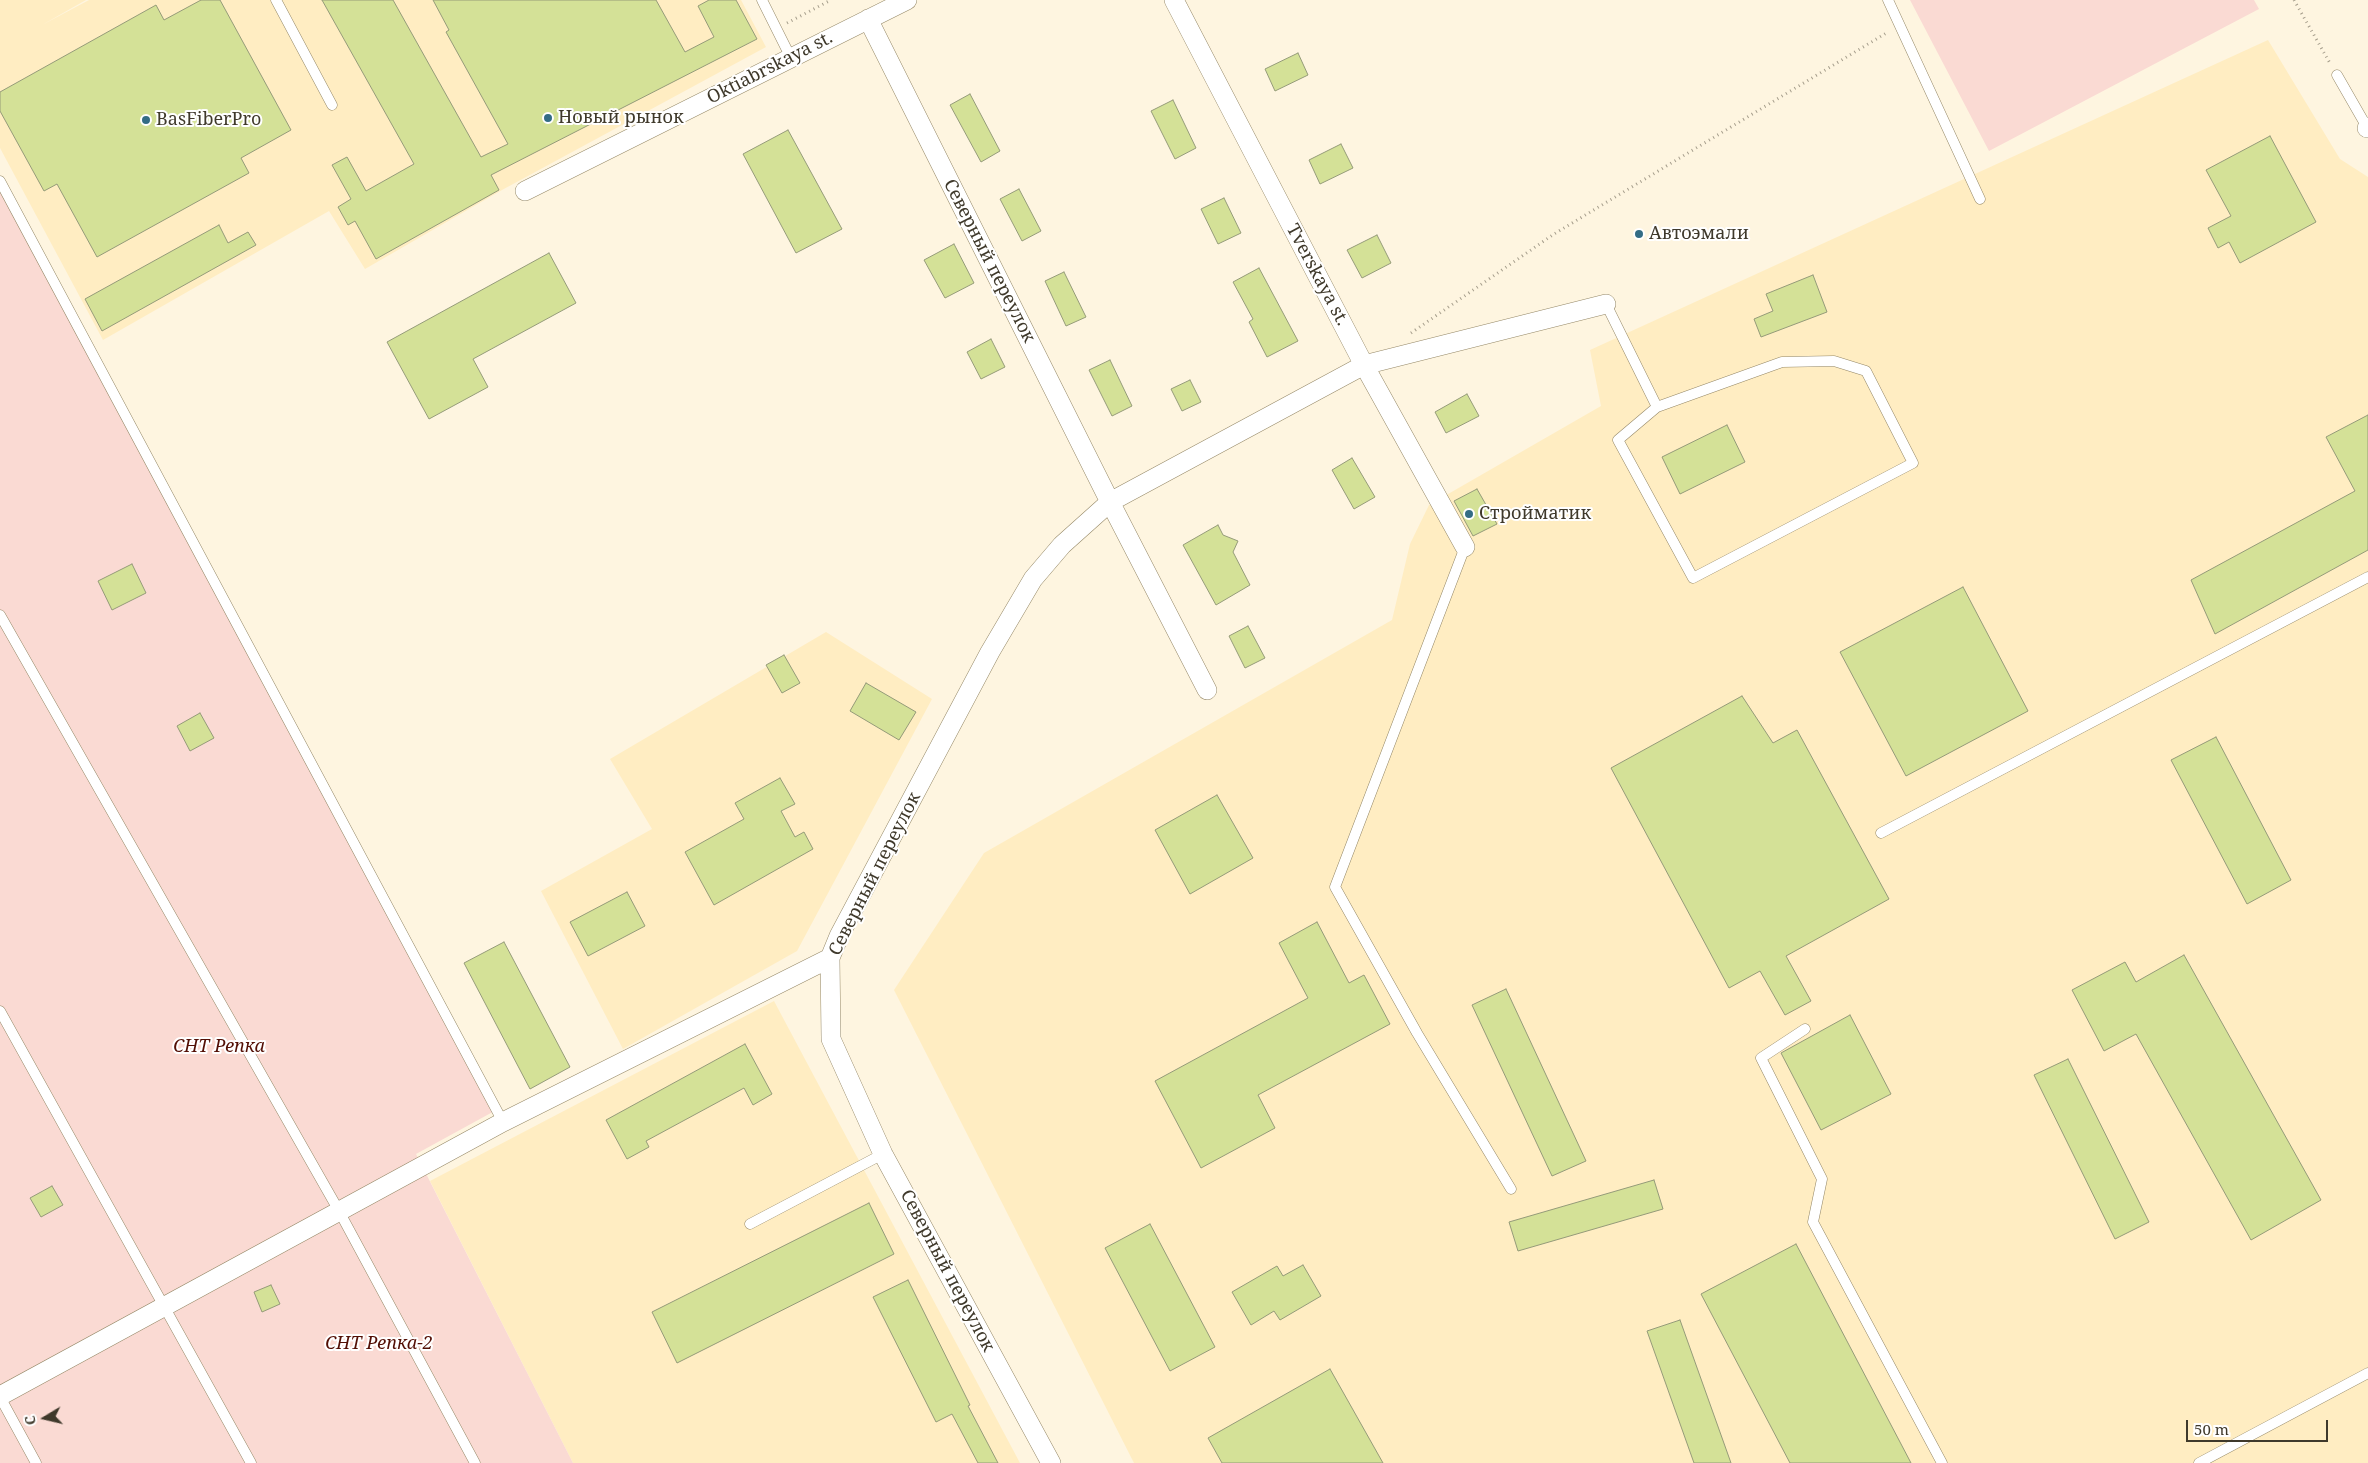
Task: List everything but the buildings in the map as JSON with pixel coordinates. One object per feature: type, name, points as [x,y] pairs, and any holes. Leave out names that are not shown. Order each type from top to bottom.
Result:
[{"type":"street","name":"Oktiabrskaya st.","points":[[525,191],[907,0]]},
{"type":"street","name":"Tverskaya st.","points":[[1174,0],[1364,365],[1465,547]]},
{"type":"street","name":"Северный переулок","points":[[868,19],[1110,502],[1207,690]]},
{"type":"street","points":[[1110,502],[1364,365],[1606,304]]},
{"type":"street","name":"Северный переулок","points":[[1051,1463],[884,1154],[831,1039],[830,958],[839,936],[985,660],[1033,579],[1062,545],[1110,502]]},
{"type":"street","points":[[0,1396],[504,1122],[830,958]]},
{"type":"lane","points":[[276,0],[332,105]]},
{"type":"lane","points":[[762,0],[791,58]]},
{"type":"lane","points":[[1888,0],[1980,199]]},
{"type":"lane","points":[[2336,75],[2368,128]]},
{"type":"lane","points":[[0,181],[504,1122]]},
{"type":"lane","points":[[1606,304],[1657,407]]},
{"type":"lane","points":[[1834,361],[1866,370],[1913,463],[1693,578],[1618,440],[1657,407],[1782,362],[1834,361]]},
{"type":"lane","points":[[1465,547],[1335,887],[1417,1033],[1511,1189]]},
{"type":"lane","points":[[1881,833],[2368,576]]},
{"type":"lane","points":[[0,615],[339,1211],[475,1463]]},
{"type":"lane","points":[[0,1011],[251,1463]]},
{"type":"lane","points":[[1805,1029],[1761,1058],[1822,1179],[1813,1222],[1942,1463]]},
{"type":"lane","points":[[750,1224],[884,1154]]},
{"type":"lane","points":[[2198,1463],[2368,1372]]},
{"type":"lane","points":[[0,1396],[36,1463]]},
{"type":"path","points":[[777,28],[831,0]]},
{"type":"path","points":[[2294,0],[2336,75]]},
{"type":"path","points":[[1404,338],[1554,234],[1900,26]]},
{"type":"shaded area","points":[[0,0],[86,0],[42,25],[89,0],[741,0],[766,47],[502,190],[365,269],[329,211],[103,340],[0,148]]},
{"type":"shaded area","points":[[2268,40],[2340,159],[2368,177],[2368,1463],[1134,1463],[894,990],[984,853],[1392,620],[1410,544],[1429,505],[1601,406],[1590,350]]},
{"type":"shaded area","points":[[826,632],[932,699],[797,951],[623,1049],[541,891],[652,829],[610,759]]},
{"type":"shaded area","points":[[774,1001],[1020,1463],[573,1463],[430,1181]]},
{"type":"green space","points":[[1910,0],[2254,0],[2259,9],[1989,151]]},
{"type":"green space","name":"СНТ Репка","points":[[0,182],[500,1108],[416,1154],[573,1463],[0,1463]]},
{"type":"place","name":"Новый рынок","points":[[548,118]]},
{"type":"place","name":"BasFiberPro","points":[[146,120]]},
{"type":"place","name":"Автоэмали","points":[[1639,234]]},
{"type":"place","name":"Стройматик","points":[[1469,514]]},
{"type":"park label","name":"СНТ Репка-2","points":[[379,1344]]}]
